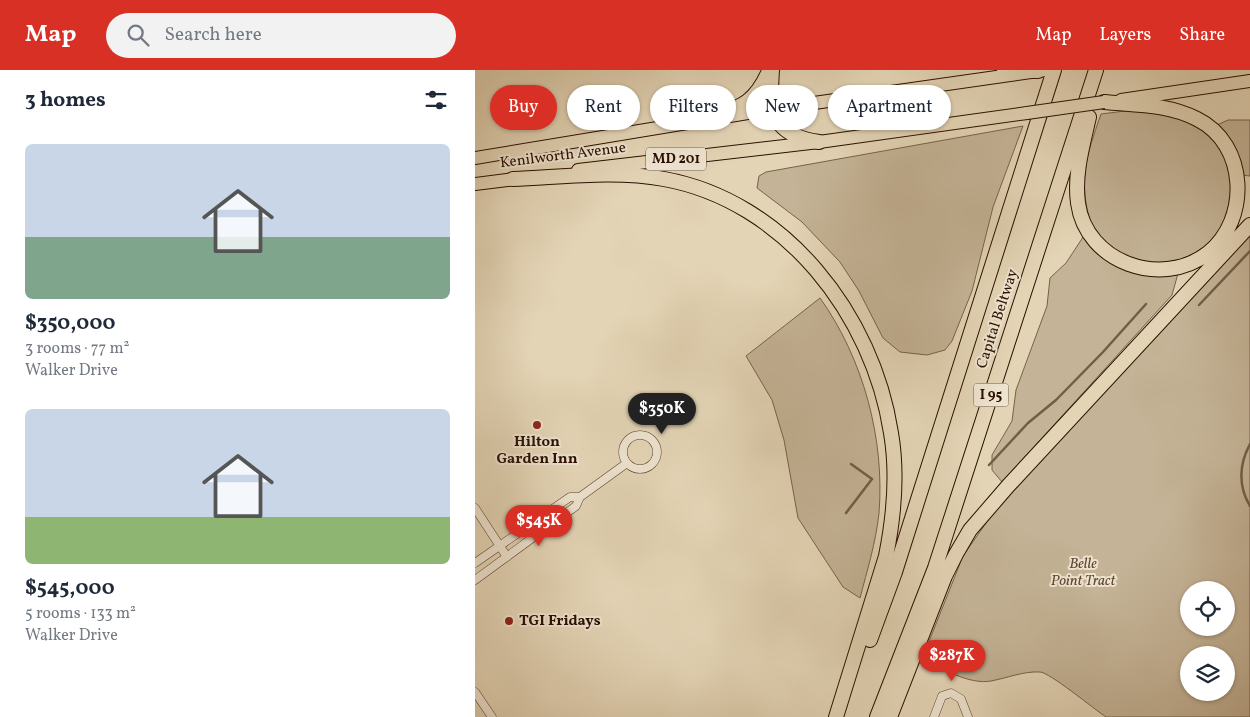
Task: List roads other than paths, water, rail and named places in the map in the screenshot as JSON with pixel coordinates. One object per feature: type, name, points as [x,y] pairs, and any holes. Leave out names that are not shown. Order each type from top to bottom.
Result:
[{"type":"highway","points":[[770,70],[771,85]]},
{"type":"highway","points":[[736,107],[748,102],[760,90],[770,70]]},
{"type":"highway","points":[[1004,70],[1042,70]]},
{"type":"highway","name":"Capital Beltway","points":[[840,717],[895,572],[1054,70]]},
{"type":"highway","name":"Capital Beltway","points":[[877,717],[935,568],[1096,70]]},
{"type":"highway","points":[[1100,70],[1080,158],[1077,188],[1078,204],[1083,221],[1102,248],[1131,266],[1166,270],[1181,267],[1207,254],[1227,232],[1234,218],[1238,199],[1238,181],[1227,147],[1213,129],[1182,112],[1163,107],[1104,102]]},
{"type":"highway","points":[[786,130],[792,136],[819,142]]},
{"type":"highway","points":[[513,179],[641,176],[665,179],[709,193],[753,215],[791,243],[825,281],[854,324],[877,376],[886,409],[891,433],[894,495],[891,531],[886,556],[836,717]]},
{"type":"highway","points":[[891,717],[945,576],[970,530],[1250,225]]},
{"type":"main road","name":"Kenilworth Avenue","points":[[818,102],[1042,70]]},
{"type":"main road","name":"Kenilworth Avenue","points":[[475,184],[819,142],[1250,81]]},
{"type":"main road","name":"Kenilworth Avenue","points":[[475,158],[650,130]]},
{"type":"street","points":[[639,436],[653,442],[657,454],[649,466],[637,469],[627,463],[623,453],[629,439],[639,436]]},
{"type":"street","points":[[475,563],[570,496],[579,496],[627,463]]},
{"type":"street","points":[[475,580],[576,506],[579,496]]},
{"type":"street","points":[[475,508],[507,557]]},
{"type":"street","points":[[475,692],[492,717]]},
{"type":"street","points":[[935,717],[943,696],[951,693],[961,699],[968,717]]},
{"type":"waterway","points":[[1199,305],[1250,251]]},
{"type":"waterway","points":[[989,465],[1028,423],[1056,400],[1103,352],[1146,304]]},
{"type":"waterway","points":[[1250,444],[1246,452],[1241,475],[1243,491],[1250,506]]},
{"type":"waterway","points":[[846,513],[872,479],[851,464]]},
{"type":"place","name":"Hilton Garden Inn","points":[[537,425]]},
{"type":"place","name":"TGI Fridays","points":[[509,621]]},
{"type":"park label","name":"Belle Point Tract","points":[[1083,572]]}]
